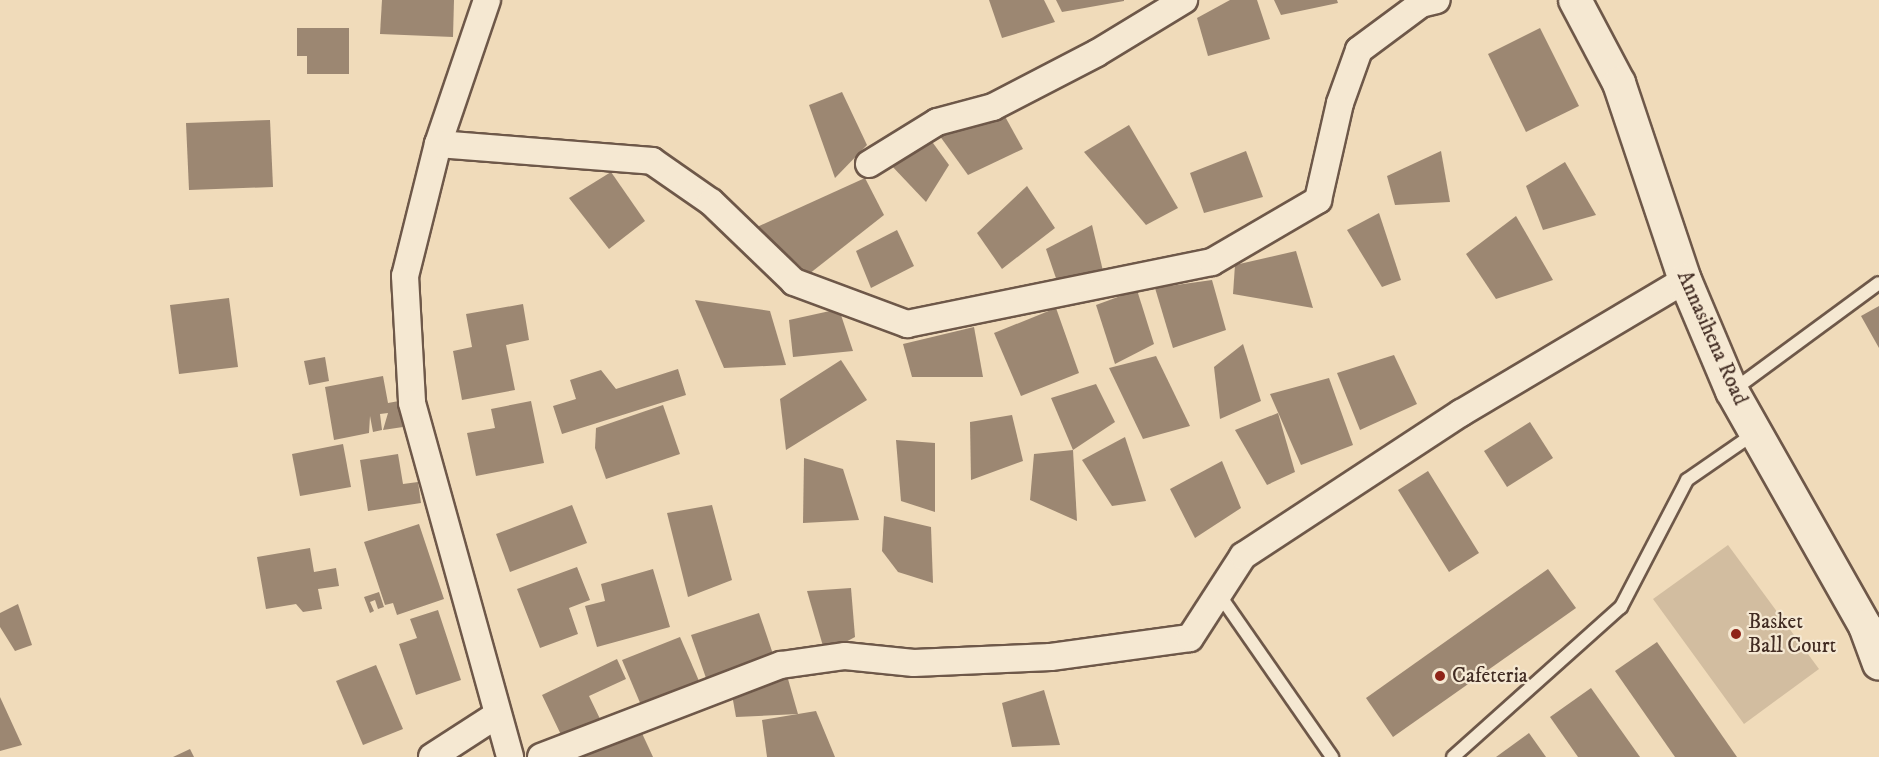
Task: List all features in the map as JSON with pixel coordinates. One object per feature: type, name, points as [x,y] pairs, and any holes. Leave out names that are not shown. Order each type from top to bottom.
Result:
[{"type":"street","points":[[487,0],[438,144],[405,276],[412,403],[510,757]]},
{"type":"street","points":[[868,164],[937,122],[993,107],[1096,53],[1184,0]]},
{"type":"street","name":"Annasihena Road","points":[[1575,0],[1619,83],[1685,280],[1732,391],[1865,626],[1879,664]]},
{"type":"street","points":[[438,144],[652,161],[711,202],[794,282],[907,324],[1212,262],[1318,200],[1340,103],[1359,50],[1426,1]]},
{"type":"street","points":[[541,757],[781,666],[845,656],[914,663],[1126,650],[1190,638],[1221,597],[1243,556],[1461,413],[1685,280]]},
{"type":"street","points":[[432,757],[497,715]]},
{"type":"lane","points":[[1732,391],[1879,283]]},
{"type":"lane","points":[[1453,757],[1621,606],[1687,480],[1756,432]]},
{"type":"lane","points":[[1221,597],[1332,757]]},
{"type":"shaded area","name":"Basket Ball Court","points":[[1728,545],[1819,669],[1744,724],[1653,599]]},
{"type":"building","points":[[382,0],[454,0],[453,37],[380,34]]},
{"type":"building","points":[[989,0],[1044,0],[1055,22],[1002,38]]},
{"type":"building","points":[[1056,0],[1124,0],[1124,1],[1062,12]]},
{"type":"building","points":[[1230,0],[1257,0],[1270,39],[1208,56],[1197,18]]},
{"type":"building","points":[[1274,0],[1337,0],[1338,3],[1281,15]]},
{"type":"building","points":[[297,28],[349,28],[349,74],[307,74],[307,56],[297,56]]},
{"type":"building","points":[[1540,28],[1579,106],[1526,132],[1488,54]]},
{"type":"building","points":[[842,92],[867,145],[835,178],[809,105]]},
{"type":"building","points":[[1002,111],[1023,149],[968,175],[934,128]]},
{"type":"building","points":[[270,120],[273,187],[189,190],[186,123]]},
{"type":"building","points":[[1129,125],[1178,208],[1146,225],[1084,152]]},
{"type":"building","points":[[925,132],[949,165],[926,202],[890,164]]},
{"type":"building","points":[[1246,151],[1263,197],[1204,213],[1190,173]]},
{"type":"building","points":[[1441,151],[1450,202],[1395,205],[1387,176]]},
{"type":"building","points":[[1565,162],[1596,215],[1543,230],[1526,186]]},
{"type":"building","points":[[611,172],[645,221],[609,249],[569,198]]},
{"type":"building","points":[[865,178],[884,215],[809,274],[757,227]]},
{"type":"building","points":[[1027,186],[1055,228],[1002,269],[977,233]]},
{"type":"building","points":[[1379,213],[1401,280],[1382,287],[1347,230]]},
{"type":"building","points":[[1516,216],[1553,280],[1496,299],[1466,254]]},
{"type":"building","points":[[1092,225],[1104,275],[1059,287],[1046,249]]},
{"type":"building","points":[[897,230],[914,266],[871,288],[856,251]]},
{"type":"building","points":[[1296,251],[1313,308],[1233,294],[1235,265]]},
{"type":"building","points":[[1212,280],[1226,330],[1173,348],[1155,288]]},
{"type":"building","points":[[1137,290],[1154,344],[1115,364],[1096,305]]},
{"type":"building","points":[[229,298],[238,367],[179,374],[170,305]]},
{"type":"building","points":[[695,300],[770,311],[786,365],[724,368]]},
{"type":"building","points":[[523,304],[529,340],[506,345],[515,390],[462,400],[453,351],[472,347],[466,314]]},
{"type":"building","points":[[1879,306],[1879,348],[1861,316]]},
{"type":"building","points":[[1056,308],[1079,373],[1021,396],[994,333]]},
{"type":"building","points":[[839,309],[853,351],[793,357],[789,320]]},
{"type":"building","points":[[974,327],[983,377],[912,377],[903,344]]},
{"type":"building","points":[[1243,344],[1261,401],[1220,419],[1214,367]]},
{"type":"building","points":[[1394,355],[1417,404],[1360,430],[1337,373]]},
{"type":"building","points":[[1156,356],[1190,426],[1143,439],[1109,368]]},
{"type":"building","points":[[325,357],[329,381],[309,385],[304,361]]},
{"type":"building","points":[[841,360],[867,400],[786,450],[780,399]]},
{"type":"building","points":[[678,369],[686,395],[562,434],[553,406],[576,399],[570,380],[601,370],[616,389]]},
{"type":"building","points":[[383,376],[388,403],[399,401],[403,427],[383,430],[388,413],[380,414],[382,430],[373,432],[370,416],[369,433],[334,440],[325,387]]},
{"type":"building","points":[[1329,378],[1353,445],[1301,465],[1270,394]]},
{"type":"building","points":[[1096,384],[1115,422],[1073,450],[1051,398]]},
{"type":"building","points":[[531,401],[544,463],[476,476],[467,433],[495,428],[491,409]]},
{"type":"building","points":[[663,405],[680,454],[606,479],[595,448],[596,428]]},
{"type":"building","points":[[1278,413],[1295,472],[1267,485],[1235,430]]},
{"type":"building","points":[[1012,415],[1023,461],[971,480],[970,422]]},
{"type":"building","points":[[1530,422],[1553,458],[1507,487],[1484,451]]},
{"type":"building","points":[[1125,437],[1146,501],[1112,506],[1082,460]]},
{"type":"building","points":[[896,440],[935,443],[935,512],[901,501]]},
{"type":"building","points":[[343,444],[351,487],[300,496],[292,454]]},
{"type":"building","points":[[1073,450],[1077,521],[1030,500],[1034,454]]},
{"type":"building","points":[[398,454],[403,484],[418,482],[421,503],[368,511],[360,460]]},
{"type":"building","points":[[804,458],[843,469],[859,520],[803,523]]},
{"type":"building","points":[[1222,461],[1241,508],[1195,538],[1170,489]]},
{"type":"building","points":[[1428,471],[1479,553],[1449,572],[1398,490]]},
{"type":"building","points":[[572,505],[587,543],[510,572],[496,534]]},
{"type":"building","points":[[712,505],[732,580],[688,597],[667,513]]},
{"type":"building","points":[[884,516],[931,527],[933,583],[898,572],[882,551]]},
{"type":"building","points":[[419,524],[444,599],[397,615],[393,603],[385,605],[364,542]]},
{"type":"building","points":[[310,548],[314,572],[336,568],[339,586],[318,589],[322,609],[303,612],[296,604],[266,609],[257,557]]},
{"type":"building","points":[[577,567],[590,600],[569,608],[578,634],[540,648],[517,589]]},
{"type":"building","points":[[653,569],[670,627],[597,647],[585,606],[605,601],[601,584]]},
{"type":"building","points":[[1548,569],[1576,608],[1393,737],[1366,698]]},
{"type":"building","points":[[851,588],[855,637],[825,653],[807,591]]},
{"type":"building","points":[[379,592],[384,607],[378,609],[375,600],[370,602],[374,611],[370,613],[364,597]]},
{"type":"building","points":[[18,604],[32,645],[15,651],[0,627],[0,613]]},
{"type":"building","points":[[438,610],[461,680],[416,695],[399,644],[417,638],[410,619]]},
{"type":"building","points":[[759,613],[774,657],[706,678],[691,635]]},
{"type":"building","points":[[680,637],[699,681],[641,705],[622,660]]},
{"type":"building","points":[[1657,642],[1737,757],[1675,757],[1615,671]]},
{"type":"building","points":[[617,659],[626,679],[589,696],[602,723],[564,741],[542,695]]},
{"type":"building","points":[[376,665],[403,729],[363,745],[336,681]]},
{"type":"building","points":[[788,679],[798,714],[736,717],[731,689]]},
{"type":"building","points":[[1591,688],[1640,757],[1578,757],[1550,717]]},
{"type":"building","points":[[1044,690],[1060,745],[1012,747],[1002,703]]},
{"type":"building","points":[[0,697],[22,745],[0,751]]},
{"type":"building","points":[[816,711],[835,757],[767,757],[762,720]]},
{"type":"building","points":[[640,729],[653,757],[580,757]]},
{"type":"building","points":[[1529,733],[1546,757],[1496,757]]},
{"type":"building","points":[[190,749],[194,757],[173,757]]},
{"type":"place","name":"Basket Ball Court","points":[[1736,634]]},
{"type":"place","name":"Cafeteria","points":[[1440,676]]}]
